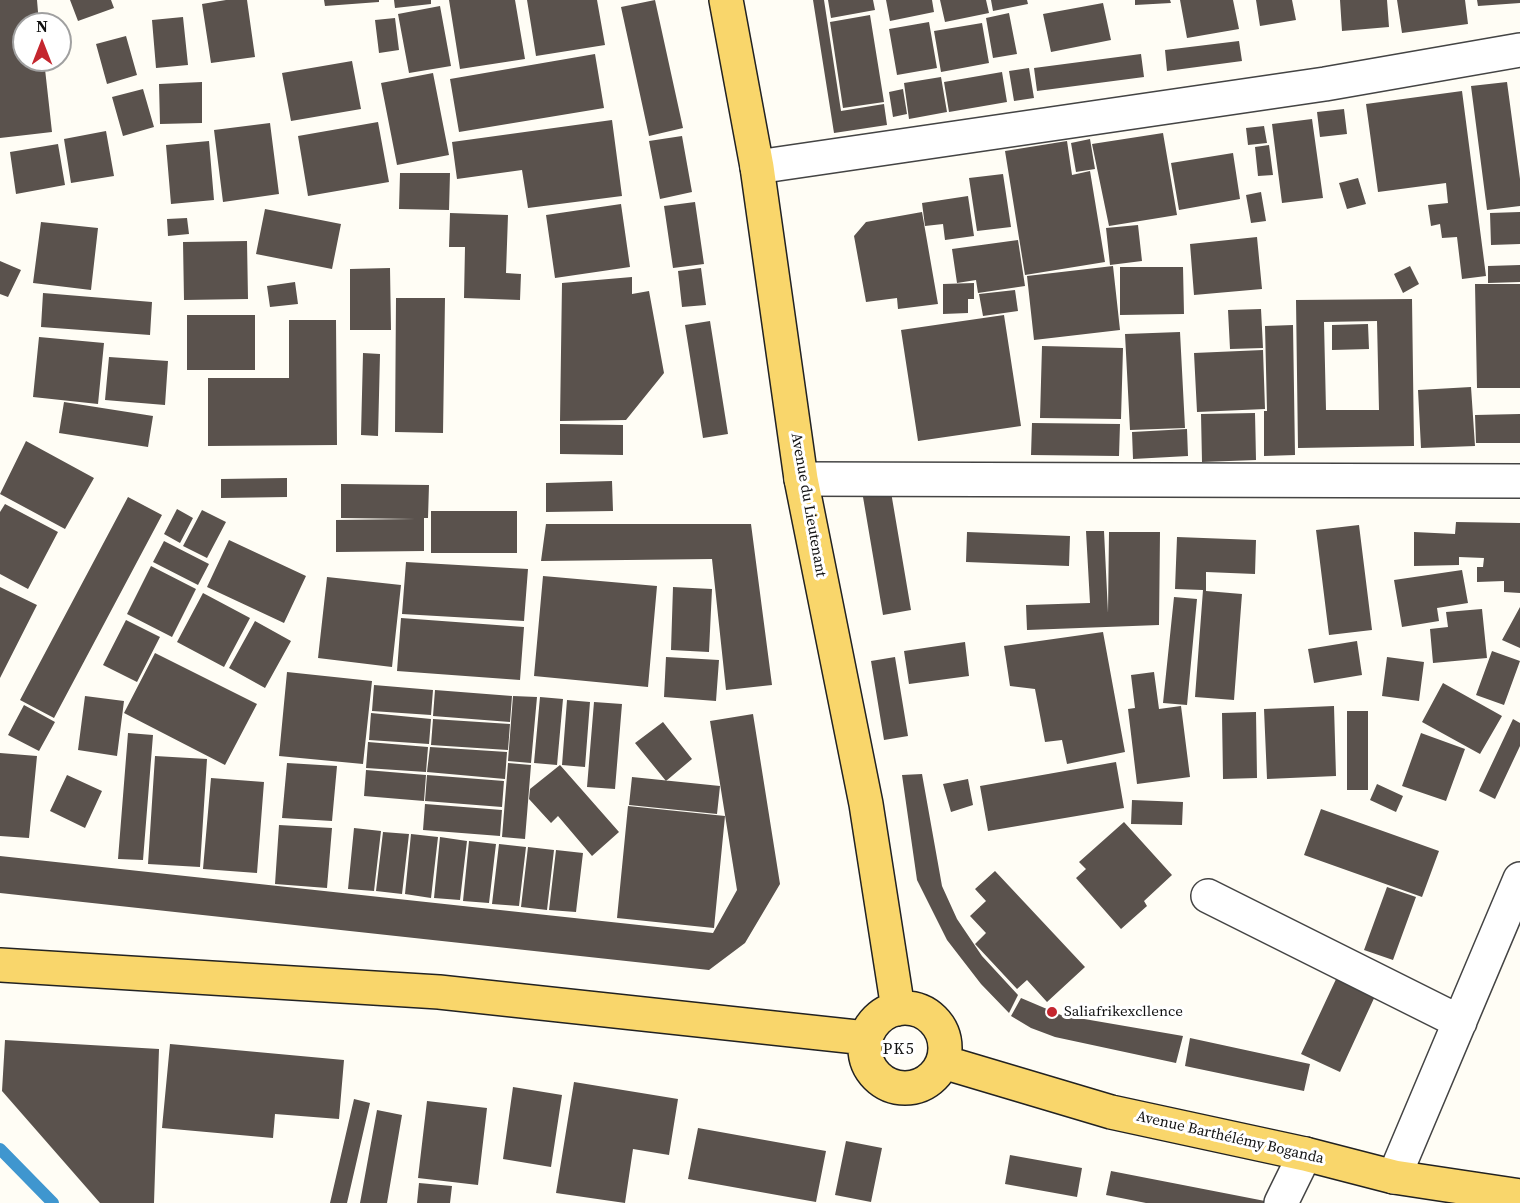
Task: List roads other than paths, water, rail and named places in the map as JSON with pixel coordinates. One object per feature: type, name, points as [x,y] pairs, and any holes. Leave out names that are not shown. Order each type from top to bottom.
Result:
[{"type":"main road","name":"Avenue du Lieutenant","points":[[726,0],[757,167],[801,479],[866,804],[898,1009]]},
{"type":"main road","points":[[0,965],[439,992],[866,1038]]},
{"type":"main road","points":[[898,1009],[921,1011],[934,1020],[943,1034],[946,1048],[943,1062],[934,1077],[922,1085],[905,1089],[889,1085],[876,1077],[868,1064],[864,1048],[866,1038],[877,1020],[898,1009]]},
{"type":"main road","name":"Avenue Barthélémy Boganda","points":[[943,1062],[1111,1112],[1305,1154],[1394,1177],[1520,1196]]},
{"type":"street","points":[[757,167],[1324,84],[1520,50]]},
{"type":"street","points":[[801,479],[1520,481]]},
{"type":"street","points":[[1394,1177],[1520,879]]},
{"type":"street","points":[[1208,896],[1460,1022]]},
{"type":"street","points":[[1281,1203],[1305,1154]]},
{"type":"waterway","points":[[0,1149],[53,1203]]},
{"type":"place","name":"Saliafrikexcllence","points":[[1052,1012]]},
{"type":"district","name":"PK5","points":[[899,1050]]}]
